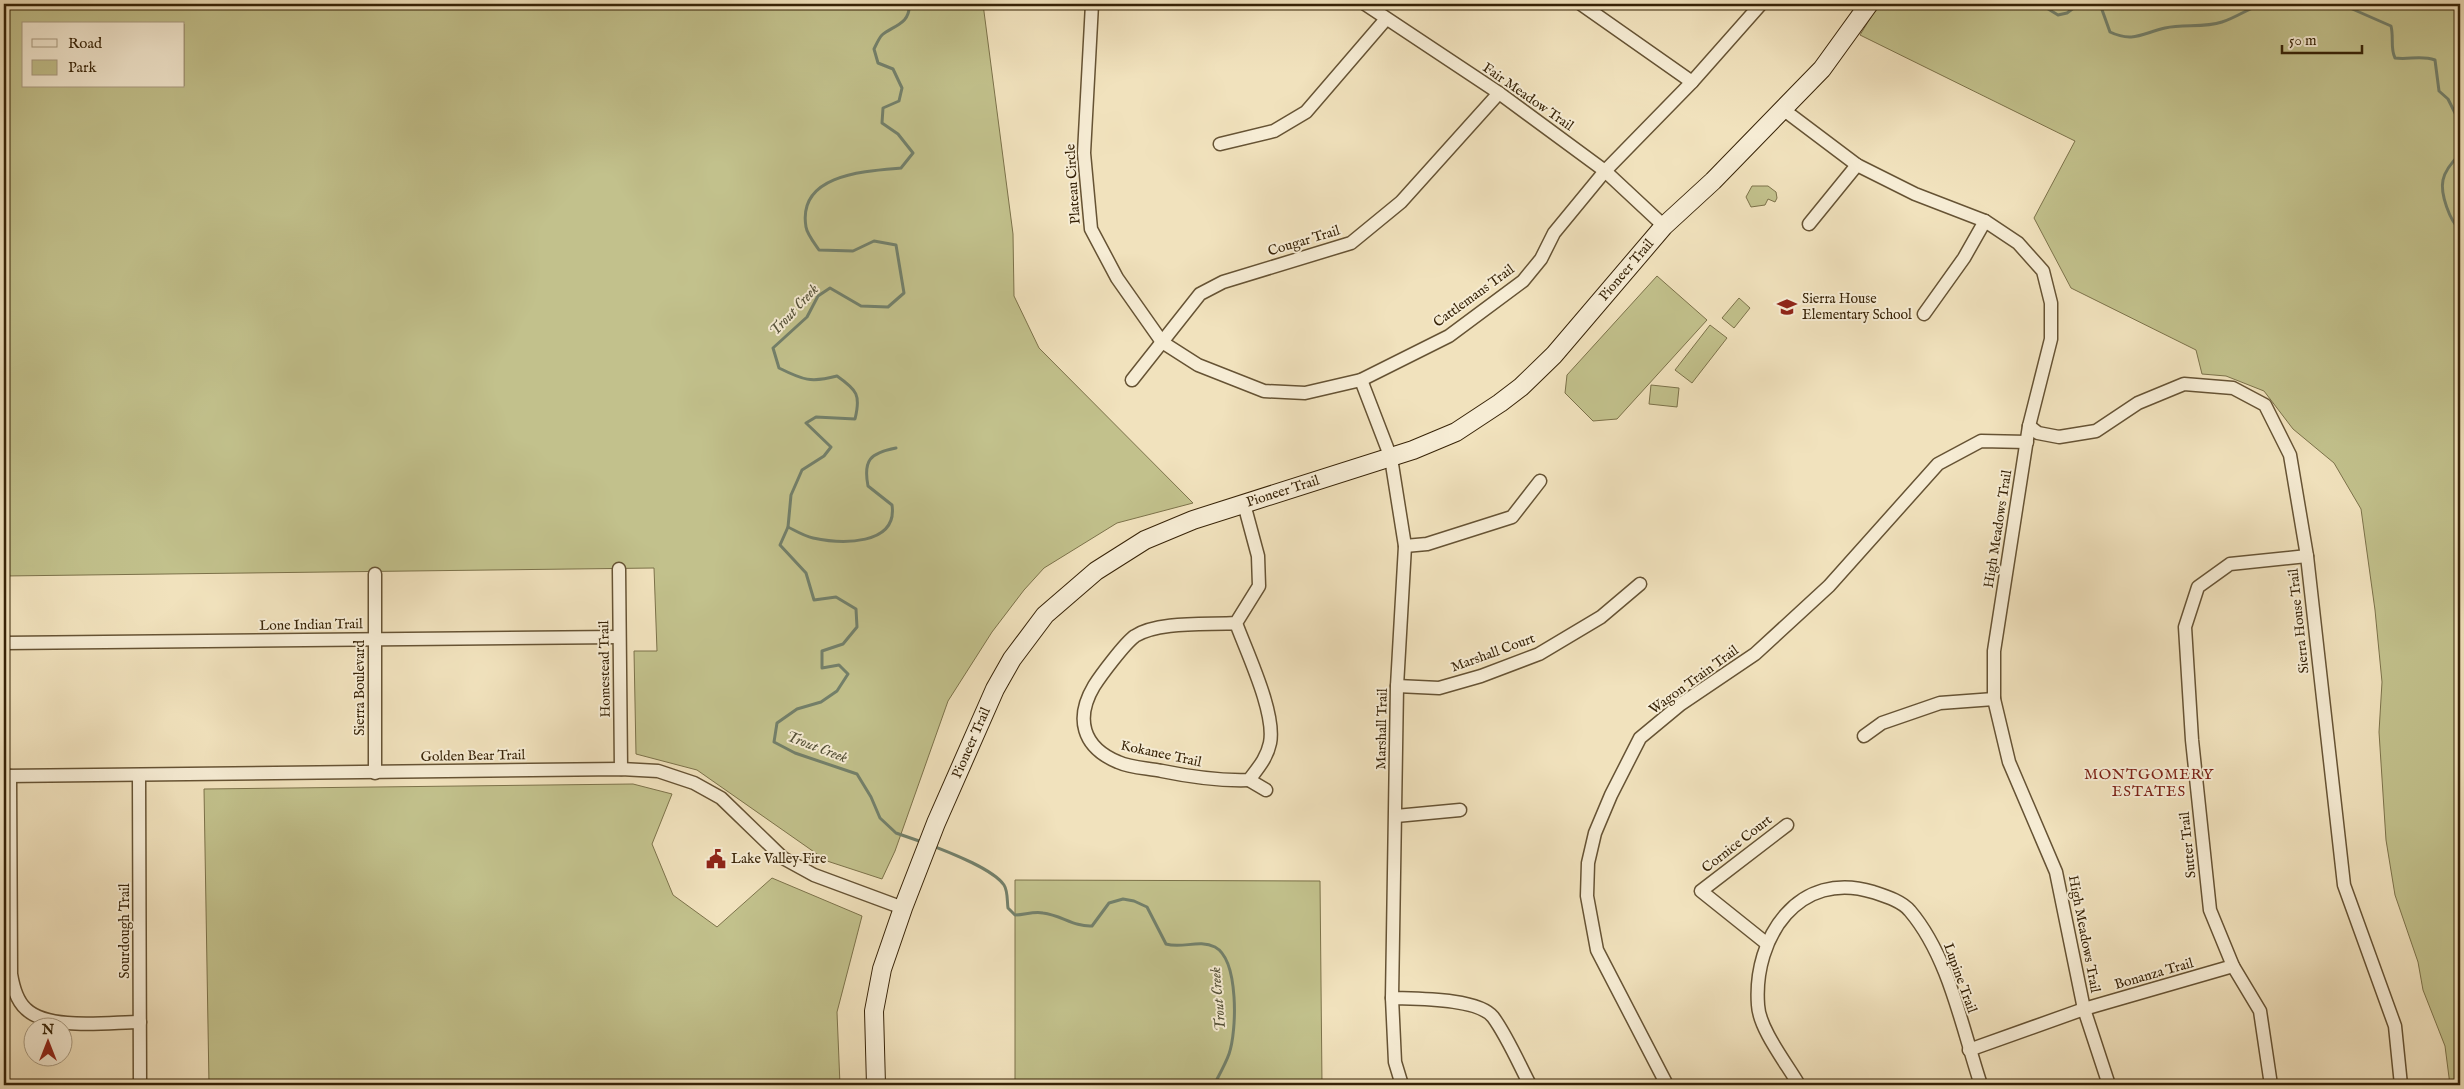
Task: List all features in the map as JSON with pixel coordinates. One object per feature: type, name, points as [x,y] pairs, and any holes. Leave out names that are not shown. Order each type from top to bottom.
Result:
[{"type":"main road","name":"Pioneer Trail","points":[[876,1085],[874,1011],[882,968],[903,908],[936,823],[995,688],[1012,659],[1045,615],[1096,571],[1145,540],[1194,520],[1391,458],[1456,432],[1521,386],[1584,322],[1664,226],[1784,110],[1822,70],[1869,4]]},
{"type":"street","name":"Plateau Circle","points":[[1092,4],[1084,152],[1091,229],[1117,278],[1162,342]]},
{"type":"street","name":"Fair Meadow Trail","points":[[1365,4],[1499,93],[1605,171],[1664,226]]},
{"type":"street","points":[[1581,4],[1692,82]]},
{"type":"street","name":"Cattlemans Trail","points":[[1162,342],[1198,365],[1264,392],[1305,393],[1360,380],[1449,336],[1523,282],[1541,259],[1554,233],[1605,171],[1692,82],[1761,4]]},
{"type":"street","points":[[1220,144],[1274,131],[1306,112],[1386,19]]},
{"type":"street","name":"Cougar Trail","points":[[1132,380],[1200,294],[1222,282],[1351,242],[1401,202],[1499,93]]},
{"type":"street","name":"High Meadows Trail","points":[[1784,110],[1857,166],[1915,194],[1985,221],[2018,242],[2043,271],[2050,303],[2050,339],[2029,426],[1994,651],[1994,699],[2009,762],[2056,872],[2084,1009],[2109,1085]]},
{"type":"street","points":[[1809,224],[1857,166]]},
{"type":"street","points":[[1924,314],[1964,258],[1985,221]]},
{"type":"street","name":"Marshall Trail","points":[[1360,380],[1391,458],[1406,546],[1397,686],[1392,998],[1395,1062],[1402,1085]]},
{"type":"street","name":"Sierra House Trail","points":[[2029,426],[2038,433],[2059,437],[2096,431],[2138,403],[2184,384],[2234,388],[2265,405],[2290,455],[2307,556],[2344,885],[2395,1026],[2401,1085]]},
{"type":"street","name":"Wagon Train Trail","points":[[1667,1085],[1597,950],[1587,896],[1588,863],[1595,833],[1611,795],[1640,738],[1681,704],[1756,654],[1829,586],[1938,464],[1981,441],[2027,442]]},
{"type":"street","points":[[1406,546],[1427,544],[1512,517],[1540,482]]},
{"type":"street","points":[[1244,504],[1258,556],[1260,586],[1236,623],[1270,717],[1270,742],[1262,764],[1249,780],[1266,790]]},
{"type":"street","name":"Sutter Trail","points":[[2271,1085],[2260,1011],[2234,966],[2210,910],[2192,740],[2185,627],[2198,587],[2230,564],[2307,556]]},
{"type":"street","name":"Homestead Trail","points":[[619,569],[620,769]]},
{"type":"street","name":"Sierra Boulevard","points":[[375,574],[375,773]]},
{"type":"street","name":"Marshall Court","points":[[1397,686],[1438,688],[1482,676],[1539,654],[1601,618],[1640,584]]},
{"type":"street","name":"Kokanee Trail","points":[[1236,623],[1162,627],[1135,636],[1100,677],[1086,699],[1082,717],[1086,734],[1099,752],[1119,763],[1221,781],[1249,780]]},
{"type":"street","name":"Lone Indian Trail","points":[[4,644],[619,637]]},
{"type":"street","points":[[1864,736],[1882,723],[1940,703],[1994,699]]},
{"type":"street","name":"Golden Bear Trail","points":[[7,776],[139,776],[620,769],[658,771],[694,783],[721,798],[783,858],[814,875],[903,908]]},
{"type":"street","points":[[7,776],[7,910],[11,974],[15,993],[26,1009],[42,1019],[60,1022],[140,1022]]},
{"type":"street","name":"Sourdough Trail","points":[[139,776],[140,1085]]},
{"type":"street","points":[[1396,816],[1460,810]]},
{"type":"street","name":"Cornice Court","points":[[1766,943],[1701,891],[1787,824]]},
{"type":"street","name":"Lupine Trail","points":[[1799,1085],[1766,1028],[1758,1007],[1758,986],[1766,943],[1784,917],[1802,900],[1824,888],[1865,890],[1886,896],[1908,909],[1933,946],[1942,965],[1981,1085]]},
{"type":"street","name":"Bonanza Trail","points":[[1970,1050],[2084,1009],[2234,966]]},
{"type":"street","points":[[1392,998],[1451,1000],[1472,1006],[1492,1016],[1530,1085]]},
{"type":"green space","points":[[4,4],[983,4],[1013,234],[1014,296],[1039,348],[1193,503],[1117,523],[1044,568],[1024,590],[992,632],[948,701],[895,851],[882,879],[827,861],[697,770],[636,754],[634,651],[657,651],[654,568],[4,576]]},
{"type":"green space","points":[[1879,4],[2460,4],[2460,1085],[2450,1085],[2445,1046],[2423,990],[2418,962],[2395,895],[2386,840],[2379,732],[2382,682],[2375,610],[2361,509],[2334,463],[2293,429],[2264,391],[2226,376],[2202,374],[2196,350],[2071,288],[2034,218],[2075,141],[1860,35]]},
{"type":"green space","points":[[1752,186],[1768,186],[1776,192],[1777,198],[1775,202],[1768,199],[1765,205],[1751,207],[1746,197]]},
{"type":"green space","points":[[1657,276],[1707,320],[1617,419],[1593,421],[1565,393],[1567,375]]},
{"type":"green space","points":[[1739,298],[1750,308],[1734,328],[1722,318]]},
{"type":"green space","points":[[1710,325],[1727,338],[1692,383],[1675,370]]},
{"type":"green space","points":[[1651,385],[1679,388],[1677,407],[1649,404]]},
{"type":"green space","points":[[633,784],[672,794],[652,844],[673,895],[717,927],[772,878],[862,916],[837,1012],[840,1085],[209,1085],[204,789]]},
{"type":"green space","points":[[1015,880],[1320,881],[1322,1085],[1015,1085]]},
{"type":"waterway","name":"Trout Creek","points":[[909,4],[909,11],[904,20],[882,35],[874,49],[878,63],[893,69],[902,88],[899,101],[883,108],[882,123],[898,134],[913,153],[901,168],[853,174],[823,186],[812,196],[806,209],[806,227],[811,239],[819,250],[853,251],[874,241],[896,245],[904,293],[888,307],[861,306],[830,288],[818,296],[807,317],[773,348],[779,368],[801,378],[814,380],[837,376],[853,389],[858,404],[855,419],[816,417],[806,423],[831,447],[824,456],[802,470],[791,495],[788,527],[780,545],[806,573],[814,600],[836,597],[856,609],[857,627],[843,644],[822,651],[822,668],[839,665],[848,674],[837,691],[821,702],[797,709],[777,723],[774,742],[795,753],[857,774],[871,797],[880,818],[896,833],[922,842]]},
{"type":"waterway","points":[[2040,4],[2058,15],[2067,13],[2079,4]]},
{"type":"waterway","points":[[2095,4],[2101,7],[2110,32],[2125,37],[2138,36],[2165,28],[2215,24],[2261,4]]},
{"type":"waterway","points":[[2347,4],[2350,8],[2391,26],[2395,58],[2435,60],[2439,91],[2448,99],[2460,123]]},
{"type":"waterway","points":[[2460,154],[2447,169],[2442,186],[2447,207],[2456,226],[2460,230]]},
{"type":"waterway","points":[[788,527],[806,536],[825,540],[852,541],[877,535],[886,528],[891,518],[892,505],[868,486],[868,464],[874,455],[896,448]]},
{"type":"waterway","name":"Trout Creek","points":[[933,846],[971,862],[999,879],[1007,893],[1008,908],[1015,915],[1050,914],[1079,925],[1092,926],[1109,903],[1123,899],[1134,901],[1147,907],[1166,944],[1203,944],[1215,947],[1223,954],[1232,981],[1234,1029],[1229,1054],[1214,1085]]},
{"type":"place","name":"Sierra House Elementary School","points":[[1787,307]]},
{"type":"place","name":"Lake Valley Fire","points":[[716,859]]},
{"type":"district","name":"MONTGOMERY ESTATES","points":[[2149,782]]}]
